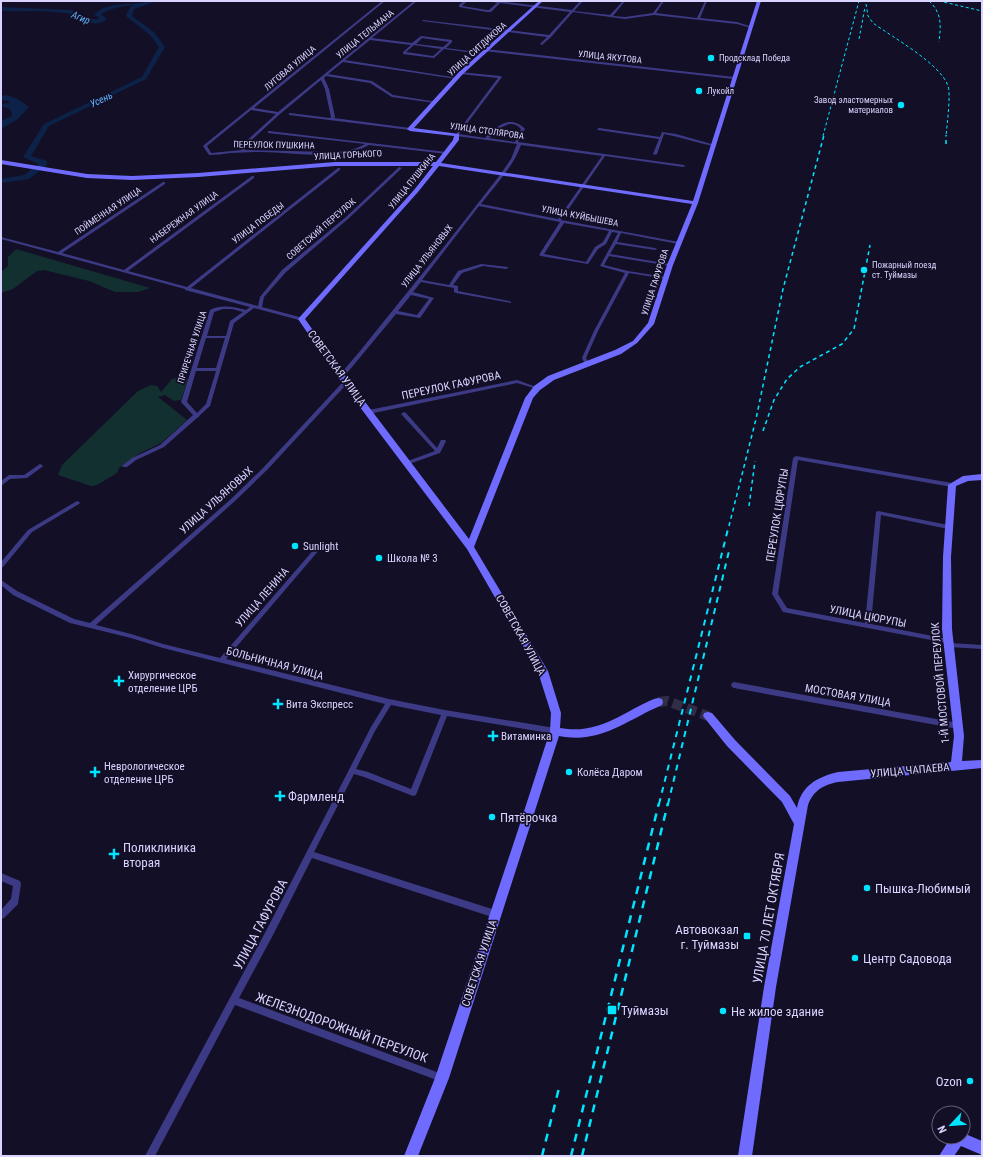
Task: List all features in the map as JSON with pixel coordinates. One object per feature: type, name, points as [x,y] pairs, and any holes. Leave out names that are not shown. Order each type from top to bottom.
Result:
[{"type":"main road","name":"УЛИЦА СИТДИКОВА","points":[[410,129],[461,73],[541,1]]},
{"type":"main road","name":"УЛИЦА ГАФУРОВА","points":[[470,547],[529,398],[537,388],[551,378],[618,352],[639,337],[651,324],[670,265],[695,203],[759,1]]},
{"type":"main road","name":"УЛИЦА СТОЛЯРОВА","points":[[410,129],[457,135]]},
{"type":"main road","name":"УЛИЦА ПУШКИНА","points":[[301,319],[397,213],[438,164],[456,140],[457,135]]},
{"type":"main road","name":"УЛИЦА ГОРЬКОГО","points":[[1,162],[48,171],[87,176],[155,178],[335,164],[386,162],[438,164],[695,203]]},
{"type":"main road","name":"СОВЕТСКАЯ УЛИЦА","points":[[301,319],[347,384],[470,547],[543,671],[556,713],[555,731],[523,833],[442,1078],[411,1156]]},
{"type":"main road","points":[[952,485],[966,478],[982,477]]},
{"type":"main road","name":"1-Й МОСТОВОЙ ПЕРЕУЛОК","points":[[952,485],[948,527],[948,643],[959,736],[956,766]]},
{"type":"main road","points":[[555,731],[573,734],[588,734],[609,726],[658,702]]},
{"type":"main road","points":[[708,716],[731,744],[786,799],[800,824]]},
{"type":"main road","name":"УЛИЦА ЧАПАЕВА","points":[[838,777],[982,764]]},
{"type":"main road","name":"УЛИЦА 70 ЛЕТ ОКТЯБРЯ","points":[[745,1156],[770,987],[803,805],[811,788],[822,780],[838,777]]},
{"type":"main road","points":[[946,1156],[958,1138],[982,1148]]},
{"type":"street","name":"ЛУГОВАЯ УЛИЦА","points":[[205,146],[384,1]]},
{"type":"street","name":"УЛИЦА ТЕЛЬМАНА","points":[[244,151],[242,147],[279,113],[416,1]]},
{"type":"street","points":[[466,1],[460,6],[486,11],[490,11],[502,2]]},
{"type":"street","points":[[491,1],[625,18],[654,14],[737,23],[751,27]]},
{"type":"street","points":[[542,44],[582,1]]},
{"type":"street","points":[[611,16],[624,1]]},
{"type":"street","points":[[654,14],[663,1]]},
{"type":"street","points":[[698,19],[706,1]]},
{"type":"street","points":[[423,21],[550,36]]},
{"type":"street","points":[[421,37],[451,41],[434,57],[404,53],[413,44],[421,37]]},
{"type":"street","name":"УЛИЦА ЯКУТОВА","points":[[370,39],[734,78]]},
{"type":"street","points":[[343,61],[456,78]]},
{"type":"street","name":"УЛИЦА ПУШКИНА","points":[[457,135],[500,77],[461,73]]},
{"type":"street","points":[[326,75],[371,82],[392,96],[435,102]]},
{"type":"street","points":[[322,78],[330,101],[333,117],[331,119]]},
{"type":"street","points":[[251,110],[279,113]]},
{"type":"street","name":"УЛИЦА СТОЛЯРОВА","points":[[290,114],[410,129]]},
{"type":"street","name":"УЛИЦА УЛЬЯНОВЫХ","points":[[340,374],[345,372],[395,312],[502,174],[518,150],[518,143],[523,129],[521,125],[512,123],[503,124],[486,139]]},
{"type":"street","points":[[599,129],[661,138]]},
{"type":"street","name":"ПЕРЕУЛОК ПУШКИНА","points":[[269,132],[446,153]]},
{"type":"street","points":[[655,154],[663,133],[678,134],[686,136],[695,142],[713,145]]},
{"type":"street","name":"УЛИЦА СТОЛЯРОВА","points":[[457,135],[683,166]]},
{"type":"street","name":"ПЕРЕУЛОК ПУШКИНА","points":[[205,146],[210,154],[244,151],[307,154],[352,152],[368,144]]},
{"type":"street","points":[[604,155],[561,221],[541,256],[587,263],[596,248],[605,243],[611,230]]},
{"type":"street","name":"СОВЕТСКИЙ ПЕРЕУЛОК","points":[[260,307],[262,298],[284,271],[347,218],[400,168]]},
{"type":"street","name":"УЛИЦА ПОБЕДЫ","points":[[187,289],[339,169]]},
{"type":"street","name":"НАБЕРЕЖНАЯ УЛИЦА","points":[[126,270],[253,177]]},
{"type":"street","name":"ПОЙМЕННАЯ УЛИЦА","points":[[60,252],[164,183]]},
{"type":"street","name":"УЛИЦА КУЙБЫШЕВА","points":[[478,205],[678,244]]},
{"type":"street","points":[[620,232],[602,266],[666,278]]},
{"type":"street","points":[[1,238],[60,252],[187,289],[301,319]]},
{"type":"street","points":[[615,243],[655,250]]},
{"type":"street","points":[[608,255],[670,265]]},
{"type":"street","points":[[450,286],[460,272],[483,265],[506,268]]},
{"type":"street","points":[[587,363],[584,358],[596,331],[628,272]]},
{"type":"street","points":[[420,281],[456,287],[456,292],[509,302]]},
{"type":"street","points":[[395,312],[418,317],[432,298],[410,293]]},
{"type":"street","points":[[125,466],[134,459],[162,446],[208,405],[232,322],[244,311],[254,306]]},
{"type":"street","name":"ПРИРЕЧНАЯ УЛИЦА","points":[[197,416],[184,402],[212,312],[217,308],[233,308],[244,311]]},
{"type":"street","points":[[204,338],[228,337]]},
{"type":"street","points":[[194,370],[218,369]]},
{"type":"street","name":"ПЕРЕУЛОК ГАФУРОВА","points":[[369,412],[517,381],[537,388]]},
{"type":"street","name":"УЛИЦА УЛЬЯНОВЫХ","points":[[92,625],[233,500],[265,469],[343,385],[347,384]]},
{"type":"street","points":[[404,414],[438,452]]},
{"type":"street","points":[[407,463],[438,452],[443,441]]},
{"type":"street","name":"ПЕРЕУЛОК ЦЮРУПЫ","points":[[785,610],[775,594],[796,458],[952,485]]},
{"type":"street","points":[[1,484],[9,477],[25,477],[40,466]]},
{"type":"street","points":[[1,566],[30,531],[77,502]]},
{"type":"street","points":[[868,626],[878,513],[948,527]]},
{"type":"street","name":"УЛИЦА ЛЕНИНА","points":[[222,660],[318,548]]},
{"type":"street","name":"БОЛЬНИЧНАЯ УЛИЦА","points":[[1,582],[15,593],[72,621],[92,625],[163,646],[389,702],[555,731]]},
{"type":"street","name":"УЛИЦА ЦЮРУПЫ","points":[[785,610],[948,643],[982,648]]},
{"type":"street","name":"МОСТОВАЯ УЛИЦА","points":[[734,685],[958,726]]},
{"type":"street","name":"УЛИЦА ГАФУРОВА","points":[[150,1156],[389,702]]},
{"type":"street","points":[[352,771],[365,774],[413,793],[445,713]]},
{"type":"street","points":[[310,854],[495,914]]},
{"type":"street","points":[[1,877],[17,884],[15,901],[1,915]]},
{"type":"street","name":"ЖЕЛЕЗНОДОРОЖНЫЙ ПЕРЕУЛОК","points":[[233,1000],[442,1078]]},
{"type":"green space","points":[[16,249],[150,288],[138,292],[115,292],[89,281],[44,270],[37,271],[13,289],[1,293],[1,272],[8,266],[8,257]]},
{"type":"green space","points":[[172,379],[188,379],[181,400],[174,401],[165,395],[158,397],[187,420],[161,443],[140,453],[119,468],[117,473],[97,485],[91,486],[58,475],[62,465],[138,391],[151,385],[157,386],[161,392]]},
{"type":"water","points":[[6,95],[18,99],[29,107],[18,119],[1,129],[1,121],[12,116],[10,109],[1,106],[1,104],[10,103],[8,101],[1,100],[1,96]]},
{"type":"waterway","name":"Усень","points":[[1,181],[26,177],[44,163],[27,157],[46,125],[144,78],[162,47],[152,33],[129,16],[132,8],[155,1]]},
{"type":"waterway","name":"Агир","points":[[1,9],[72,12],[89,21],[99,22],[104,19],[97,14],[107,8],[123,4],[140,4]]},
{"type":"tunnel","points":[[658,702],[667,701],[708,716]]},
{"type":"railway","points":[[823,136],[859,1]]},
{"type":"railway","points":[[929,1],[936,10],[940,20],[939,42]]},
{"type":"railway","points":[[939,1],[982,11]]},
{"type":"railway","points":[[866,4],[868,16],[873,23],[926,60],[944,78],[949,90],[946,136]]},
{"type":"railway","points":[[859,39],[865,7]]},
{"type":"railway","points":[[729,526],[756,419],[783,289],[824,135]]},
{"type":"railway","points":[[946,136],[946,144]]},
{"type":"railway","points":[[763,431],[774,400],[787,379],[800,367],[842,344],[854,329],[870,245]]},
{"type":"railway","points":[[749,506],[755,461]]},
{"type":"railway","points":[[659,804],[729,525]]},
{"type":"railway","points":[[668,804],[729,551]]},
{"type":"railway","points":[[571,1156],[659,803]]},
{"type":"railway","points":[[582,1156],[668,803]]},
{"type":"railway","points":[[542,1156],[560,1084]]},
{"type":"place","name":"Продсклад Победа","points":[[711,58]]},
{"type":"place","name":"Лукойл","points":[[699,91]]},
{"type":"place","name":"Завод эластомерных материалов","points":[[901,105]]},
{"type":"place","name":"Пожарный поезд ст. Туймазы","points":[[864,270]]},
{"type":"place","name":"Sunlight","points":[[295,546]]},
{"type":"place","name":"Школа № 3","points":[[379,558]]},
{"type":"place","name":"Хирургическое отделение ЦРБ","points":[[119,681]]},
{"type":"place","name":"Вита Экспресс","points":[[278,704]]},
{"type":"place","name":"Витаминка","points":[[493,736]]},
{"type":"place","name":"Неврологическое отделение ЦРБ","points":[[95,772]]},
{"type":"place","name":"Колёса Даром","points":[[569,772]]},
{"type":"place","name":"Фармленд","points":[[280,796]]},
{"type":"place","name":"Пятёрочка","points":[[492,817]]},
{"type":"place","name":"Поликлиника вторая","points":[[114,854]]},
{"type":"place","name":"Пышка-Любимый","points":[[867,888]]},
{"type":"place","name":"Автовокзал г. Туймазы","points":[[747,936]]},
{"type":"place","name":"Центр Садовода","points":[[855,958]]},
{"type":"place","name":"Туймазы","points":[[612,1010]]},
{"type":"place","name":"Не жилое здание","points":[[723,1011]]},
{"type":"place","name":"Ozon","points":[[970,1081]]}]
